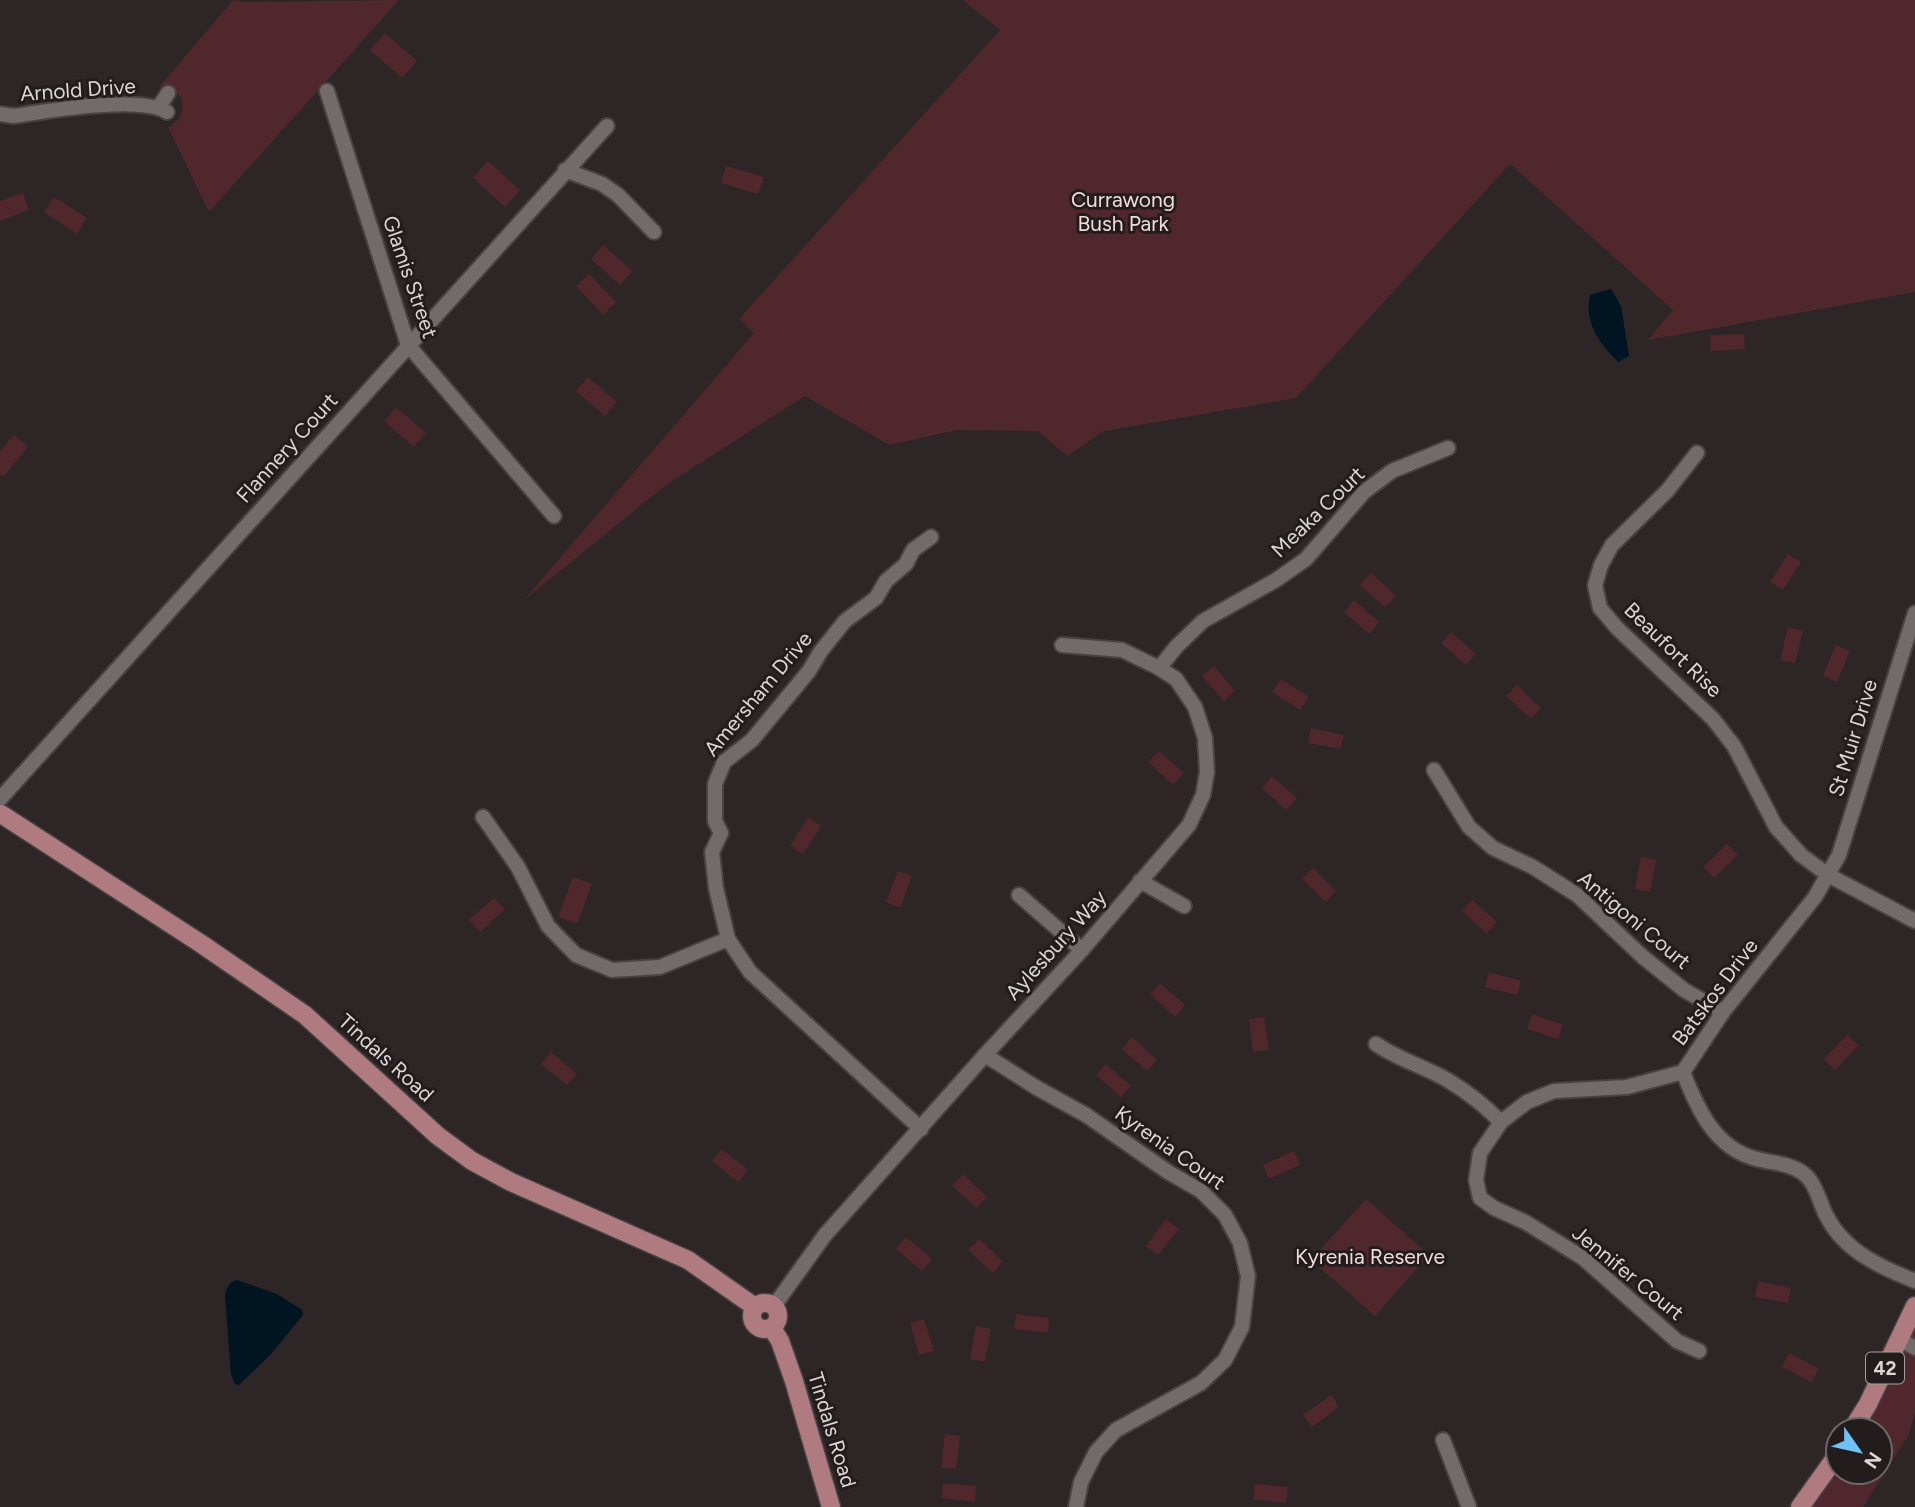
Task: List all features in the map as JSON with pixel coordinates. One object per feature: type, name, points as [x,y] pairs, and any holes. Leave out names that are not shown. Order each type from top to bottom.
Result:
[{"type":"main road","points":[[0,799],[3,805],[0,815]]},
{"type":"main road","name":"Tindals Road","points":[[0,815],[200,943],[304,1015],[438,1136],[472,1160],[511,1182],[688,1260],[755,1307]]},
{"type":"main road","points":[[766,1303],[774,1306],[779,1317],[772,1328],[764,1330],[756,1326],[752,1315],[755,1307],[766,1303]]},
{"type":"main road","name":"42","points":[[1861,1416],[1907,1343],[1915,1306]]},
{"type":"main road","name":"Tindals Road","points":[[772,1328],[780,1341],[794,1381],[831,1507]]},
{"type":"main road","points":[[1800,1507],[1824,1474]]},
{"type":"street","name":"Glamis Street","points":[[327,91],[408,345],[554,516]]},
{"type":"street","name":"Arnold Drive","points":[[0,114],[14,116],[103,105],[163,110],[168,93]]},
{"type":"street","name":"Flannery Court","points":[[0,799],[565,170],[607,127]]},
{"type":"street","points":[[565,170],[602,184],[618,195],[654,232]]},
{"type":"street","name":"Meaka Court","points":[[1159,668],[1203,621],[1276,580],[1306,559],[1364,492],[1392,471],[1448,448]]},
{"type":"street","name":"Beaufort Rise","points":[[1697,453],[1667,491],[1612,545],[1601,565],[1595,585],[1600,608],[1713,719],[1734,746],[1776,827],[1801,855],[1828,875],[1915,921]]},
{"type":"street","name":"Amersham Drive","points":[[921,1129],[750,972],[728,939],[716,888],[712,852],[721,833],[715,821],[715,784],[724,762],[752,740],[809,671],[845,621],[876,598],[886,581],[906,564],[913,550],[931,537]]},
{"type":"street","name":"St Muir Drive","points":[[1828,875],[1839,855],[1915,612]]},
{"type":"street","name":"Aylesbury Way","points":[[774,1306],[825,1235],[1082,950],[1189,825],[1203,795],[1207,772],[1205,738],[1195,707],[1176,679],[1122,650],[1062,645]]},
{"type":"street","name":"Antigoni Court","points":[[1434,770],[1469,827],[1493,848],[1533,867],[1577,895],[1643,957],[1684,990],[1723,1012]]},
{"type":"street","points":[[483,817],[518,867],[548,926],[576,955],[612,970],[660,967],[728,939]]},
{"type":"street","name":"Batskos Drive","points":[[1828,875],[1815,897],[1723,1012],[1683,1072],[1711,1130],[1738,1152],[1788,1165],[1804,1174],[1815,1188],[1836,1232],[1849,1245],[1878,1266],[1915,1281]]},
{"type":"street","points":[[1140,881],[1184,906]]},
{"type":"street","points":[[1019,895],[1082,950]]},
{"type":"street","points":[[1376,1044],[1390,1054],[1448,1080],[1481,1102],[1501,1122]]},
{"type":"street","name":"Kyrenia Court","points":[[985,1055],[1086,1115],[1168,1172],[1201,1191],[1225,1215],[1240,1243],[1248,1276],[1242,1327],[1225,1360],[1201,1383],[1116,1430],[1096,1452],[1081,1482],[1076,1507]]},
{"type":"street","name":"Jennifer Court","points":[[1683,1072],[1626,1087],[1554,1091],[1527,1102],[1501,1122],[1480,1153],[1476,1180],[1480,1198],[1583,1258],[1677,1340],[1699,1351]]},
{"type":"street","points":[[1443,1440],[1469,1507]]},
{"type":"green space","points":[[233,0],[399,0],[209,212],[168,127],[181,114],[181,97],[174,91],[159,87]]},
{"type":"green space","name":"Currawong Bush Park","points":[[963,0],[1915,0],[1915,292],[1648,340],[1673,310],[1510,164],[1296,398],[1104,431],[1067,456],[1038,431],[957,430],[889,445],[805,396],[666,485],[523,601],[754,333],[739,319],[1000,30]]},
{"type":"green space","points":[[385,33],[417,61],[402,78],[370,50]]},
{"type":"green space","points":[[488,161],[520,190],[505,207],[473,178]]},
{"type":"green space","points":[[726,166],[764,177],[758,194],[721,183]]},
{"type":"green space","points":[[23,193],[29,210],[0,221],[0,201]]},
{"type":"green space","points":[[54,197],[87,218],[77,234],[44,212]]},
{"type":"green space","points":[[603,245],[632,271],[620,285],[591,259]]},
{"type":"green space","points":[[589,274],[616,302],[603,315],[576,286]]},
{"type":"green space","points":[[1744,334],[1745,349],[1711,351],[1710,335]]},
{"type":"green space","points":[[588,377],[617,402],[605,416],[576,391]]},
{"type":"green space","points":[[396,407],[426,433],[414,447],[384,421]]},
{"type":"green space","points":[[14,435],[28,447],[3,477],[0,474],[0,451]]},
{"type":"green space","points":[[1788,554],[1801,562],[1783,590],[1770,582]]},
{"type":"green space","points":[[1371,573],[1396,596],[1385,607],[1360,585]]},
{"type":"green space","points":[[1354,600],[1379,622],[1369,634],[1344,612]]},
{"type":"green space","points":[[1788,627],[1803,631],[1795,663],[1780,660]]},
{"type":"green space","points":[[1451,632],[1476,654],[1466,665],[1441,643]]},
{"type":"green space","points":[[1836,645],[1850,651],[1837,682],[1823,676]]},
{"type":"green space","points":[[1214,666],[1235,691],[1224,701],[1202,676]]},
{"type":"green space","points":[[1281,679],[1309,697],[1300,710],[1272,692]]},
{"type":"green space","points":[[1517,685],[1541,708],[1531,719],[1506,696]]},
{"type":"green space","points":[[1311,728],[1344,735],[1340,749],[1308,743]]},
{"type":"green space","points":[[1159,751],[1184,773],[1173,785],[1148,762]]},
{"type":"green space","points":[[1272,776],[1297,798],[1286,810],[1262,788]]},
{"type":"green space","points":[[808,817],[821,826],[803,854],[790,846]]},
{"type":"green space","points":[[1727,844],[1738,855],[1714,878],[1703,867]]},
{"type":"green space","points":[[1641,857],[1656,860],[1650,892],[1635,889]]},
{"type":"green space","points":[[1313,868],[1336,891],[1326,902],[1302,879]]},
{"type":"green space","points":[[898,871],[912,876],[900,908],[886,902]]},
{"type":"green space","points":[[573,877],[592,884],[577,924],[558,917]]},
{"type":"green space","points":[[494,898],[505,909],[480,932],[469,920]]},
{"type":"green space","points":[[1472,900],[1497,922],[1487,934],[1462,911]]},
{"type":"green space","points":[[1489,972],[1521,981],[1517,995],[1485,987]]},
{"type":"green space","points":[[1160,983],[1185,1005],[1175,1017],[1150,994]]},
{"type":"green space","points":[[1532,1014],[1563,1025],[1558,1039],[1527,1029]]},
{"type":"green space","points":[[1264,1017],[1269,1050],[1253,1052],[1249,1019]]},
{"type":"green space","points":[[1847,1035],[1859,1045],[1835,1070],[1824,1059]]},
{"type":"green space","points":[[1132,1037],[1157,1060],[1147,1071],[1122,1049]]},
{"type":"green space","points":[[551,1052],[577,1074],[567,1085],[541,1064]]},
{"type":"green space","points":[[1106,1064],[1131,1086],[1121,1097],[1096,1075]]},
{"type":"green space","points":[[722,1149],[748,1170],[738,1182],[712,1161]]},
{"type":"green space","points":[[1294,1151],[1300,1165],[1269,1179],[1263,1165]]},
{"type":"green space","points":[[963,1174],[987,1197],[977,1208],[952,1186]]},
{"type":"green space","name":"Kyrenia Reserve","points":[[1366,1199],[1429,1255],[1375,1316],[1311,1260]]},
{"type":"green space","points":[[1166,1219],[1179,1229],[1158,1255],[1146,1246]]},
{"type":"green space","points":[[906,1237],[932,1259],[922,1271],[896,1249]]},
{"type":"green space","points":[[979,1239],[1003,1261],[993,1273],[968,1250]]},
{"type":"green space","points":[[1758,1281],[1791,1288],[1788,1303],[1755,1297]]},
{"type":"green space","points":[[1016,1314],[1049,1318],[1048,1333],[1014,1329]]},
{"type":"green space","points":[[924,1319],[934,1351],[919,1355],[910,1323]]},
{"type":"green space","points":[[976,1326],[991,1329],[985,1362],[970,1359]]},
{"type":"green space","points":[[1915,1327],[1915,1413],[1908,1436],[1894,1458],[1894,1416],[1871,1416]]},
{"type":"green space","points":[[1789,1353],[1819,1369],[1811,1382],[1782,1367]]},
{"type":"green space","points":[[1331,1395],[1339,1407],[1312,1427],[1303,1415]]},
{"type":"green space","points":[[945,1434],[960,1436],[956,1469],[941,1468]]},
{"type":"green space","points":[[943,1483],[976,1486],[975,1502],[941,1498]]},
{"type":"green space","points":[[1255,1484],[1288,1487],[1286,1503],[1253,1499]]},
{"type":"green space","points":[[1824,1486],[1876,1486],[1863,1507],[1809,1507]]},
{"type":"water","points":[[1611,289],[1621,306],[1629,356],[1618,362],[1599,340],[1589,315],[1590,295]]},
{"type":"water","points":[[237,1280],[277,1294],[302,1310],[303,1315],[270,1355],[239,1385],[235,1384],[231,1374],[225,1296],[228,1286]]}]
